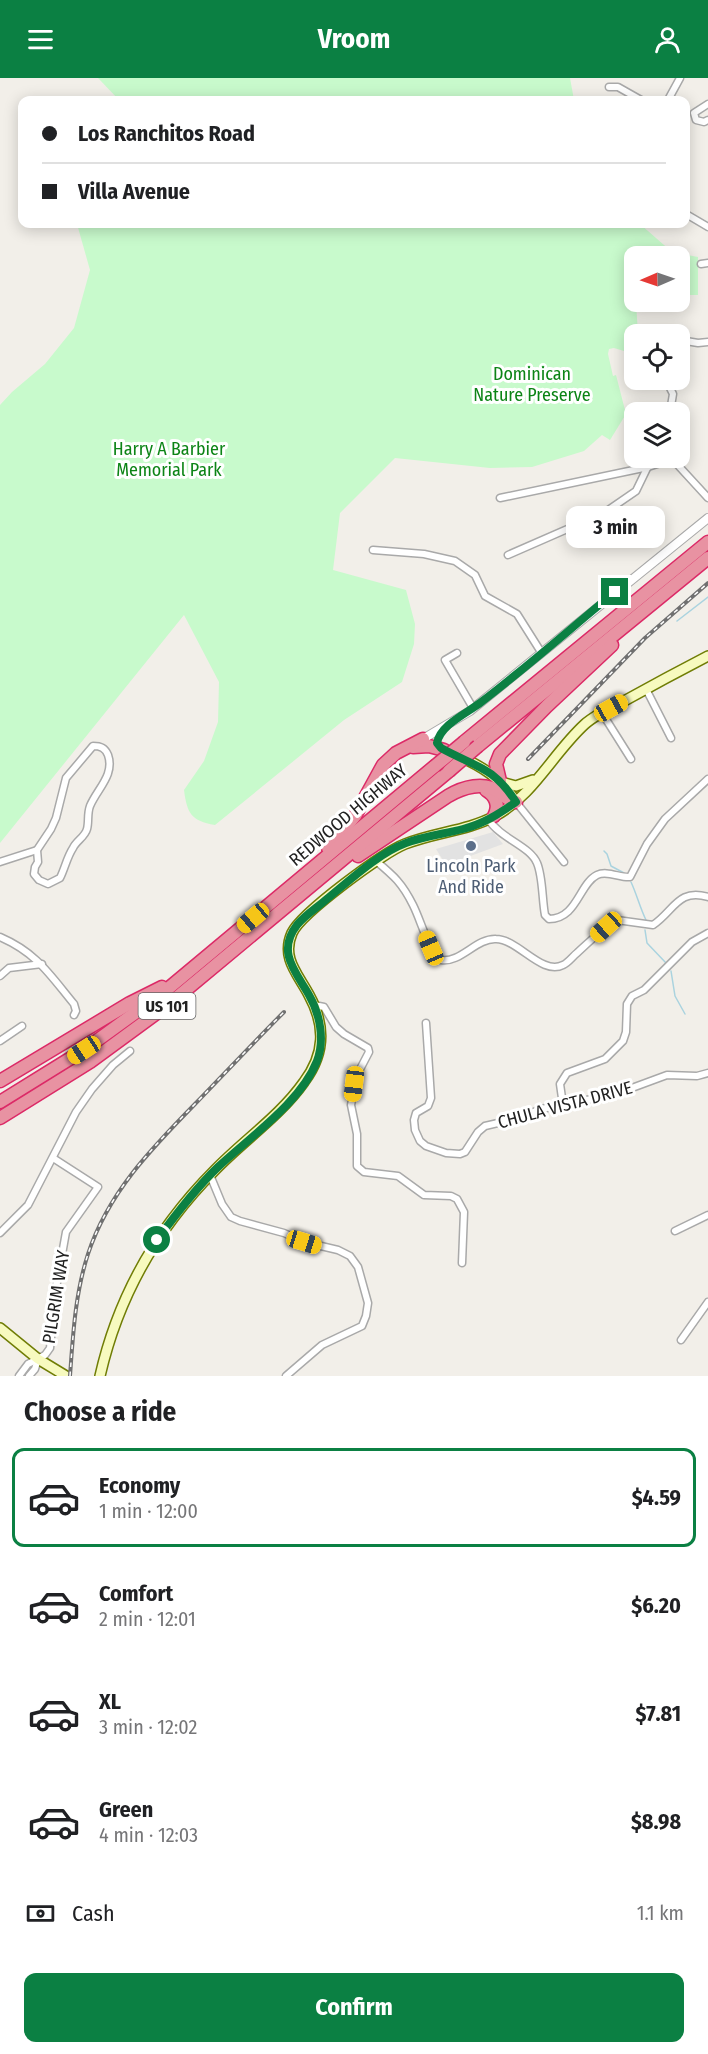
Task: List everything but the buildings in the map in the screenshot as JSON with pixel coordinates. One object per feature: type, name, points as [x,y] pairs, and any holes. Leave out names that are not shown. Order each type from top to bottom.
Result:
[{"type":"highway","name":"REDWOOD HIGHWAY","points":[[0,1102],[98,1041],[183,977],[708,542]]},
{"type":"highway","name":"REDWOOD HIGHWAY","points":[[0,1118],[130,1034],[182,994],[478,746],[708,558]]},
{"type":"highway","points":[[500,781],[496,764],[500,754],[645,610]]},
{"type":"highway","points":[[306,874],[354,816],[380,769],[389,759],[423,739]]},
{"type":"highway","points":[[405,748],[429,746],[444,750]]},
{"type":"highway","points":[[321,878],[456,791],[467,787],[480,787],[495,790],[510,801],[516,802]]},
{"type":"highway","points":[[480,787],[495,798],[497,807],[491,818]]},
{"type":"highway","points":[[0,1079],[136,1000],[183,977]]},
{"type":"main road","points":[[100,1376],[117,1321],[136,1275],[157,1240],[175,1215],[210,1175],[283,1107],[311,1072],[320,1051],[319,1021],[314,1005],[294,974],[289,959],[289,944],[294,929],[323,902],[376,861],[403,844],[464,829],[491,818],[516,802],[586,722],[708,656]]},
{"type":"main road","points":[[444,750],[481,766],[508,785],[516,786],[538,778]]},
{"type":"main road","points":[[500,781],[516,802]]},
{"type":"main road","points":[[0,1328],[62,1375]]},
{"type":"street","points":[[670,96],[680,78]]},
{"type":"street","points":[[609,87],[618,87],[634,96]]},
{"type":"street","points":[[708,104],[694,113],[696,120],[704,122],[708,120]]},
{"type":"street","points":[[690,216],[708,227]]},
{"type":"street","points":[[690,342],[708,342]]},
{"type":"street","points":[[500,498],[643,468]]},
{"type":"street","points":[[508,555],[604,513],[636,490],[647,468]]},
{"type":"street","points":[[682,468],[708,498]]},
{"type":"street","points":[[423,739],[450,725],[473,708],[708,518]]},
{"type":"street","points":[[373,550],[424,554],[455,561],[475,575],[485,596],[517,614],[541,652]]},
{"type":"street","points":[[457,653],[445,660],[473,708]]},
{"type":"street","points":[[646,689],[671,738]]},
{"type":"street","points":[[602,713],[631,759]]},
{"type":"street","points":[[444,750],[439,747],[437,741],[450,725]]},
{"type":"street","points":[[0,862],[37,850],[56,818],[66,778],[88,750],[93,746],[100,746],[107,753],[110,769],[88,811],[86,832],[74,845],[60,878],[55,882],[48,884],[35,876],[35,867],[38,862],[37,850]]},
{"type":"street","points":[[491,818],[499,833],[522,847],[536,861],[539,866],[545,915],[549,919],[557,919],[574,904],[597,875],[630,877],[658,828],[708,779]]},
{"type":"street","points":[[516,802],[564,862]]},
{"type":"street","points":[[376,861],[398,880],[413,906],[431,948],[441,960],[448,961],[485,940],[497,938],[508,941],[550,966],[562,966],[617,920],[653,925],[681,898],[696,894],[708,897]]},
{"type":"street","points":[[566,1106],[560,1084],[567,1074],[604,1059],[623,1041],[626,1032],[627,1004],[632,996],[644,990],[692,942],[708,933]]},
{"type":"street","points":[[0,937],[20,947],[42,964],[74,1004],[76,1011],[74,1015]]},
{"type":"street","points":[[0,976],[9,968],[42,964]]},
{"type":"street","points":[[314,1005],[324,1007],[336,1027],[368,1048],[369,1052],[357,1075],[351,1105],[357,1134],[357,1166],[364,1172],[398,1176],[424,1195],[451,1196],[457,1199],[464,1212],[462,1263]]},
{"type":"street","name":"CHULA VISTA DRIVE","points":[[426,1023],[431,1098],[428,1106],[416,1113],[413,1125],[417,1136],[426,1146],[446,1153],[465,1152],[473,1137],[485,1126],[524,1118],[540,1109],[566,1106],[621,1092],[667,1075],[697,1076],[708,1073]]},
{"type":"street","points":[[0,1041],[22,1026]]},
{"type":"street","points":[[0,1233],[28,1205],[76,1112],[92,1089],[113,1065],[130,1052]]},
{"type":"street","name":"PILGRIM WAY","points":[[38,1359],[50,1348],[56,1288],[66,1232],[98,1187],[53,1158]]},
{"type":"street","points":[[210,1175],[222,1204],[231,1217],[284,1233],[304,1242],[338,1250],[350,1256],[358,1267],[368,1304],[362,1326],[322,1345],[286,1376]]},
{"type":"street","points":[[675,1231],[708,1215]]},
{"type":"street","points":[[681,1340],[708,1302]]},
{"type":"street","points":[[19,1376],[28,1364],[38,1359]]},
{"type":"street","points":[[29,1376],[35,1369],[38,1359]]},
{"type":"green space","points":[[98,78],[570,78],[573,96],[115,96]]},
{"type":"green space","name":"Harry A Barbier Memorial Park","points":[[78,228],[645,228],[665,246],[624,246],[624,312],[637,312],[637,324],[624,324],[624,351],[609,349],[613,376],[616,375],[624,406],[624,417],[610,440],[602,435],[584,451],[532,467],[490,468],[395,458],[340,513],[333,570],[406,590],[415,624],[414,644],[402,682],[344,720],[215,825],[200,821],[189,810],[184,790],[204,761],[218,722],[219,682],[184,615],[0,843],[0,405],[45,364],[74,328],[90,270]]},
{"type":"green space","name":"Harry A Barbier Memorial Park","points":[[690,255],[698,257],[698,295],[690,295]]},
{"type":"shaded area","name":"Lincoln Park And Ride","points":[[493,832],[503,844],[446,865],[436,849]]},
{"type":"waterway","points":[[677,621],[708,597]]},
{"type":"waterway","points":[[604,851],[611,866],[624,873]]},
{"type":"waterway","points":[[631,882],[646,920]]},
{"type":"waterway","points":[[645,930],[647,943],[666,963]]},
{"type":"waterway","points":[[671,971],[675,996],[685,1014]]},
{"type":"railway","points":[[528,759],[645,638],[708,583]]},
{"type":"railway","points":[[70,1376],[80,1284],[88,1254],[107,1211],[147,1155],[284,1012]]},
{"type":"place","name":"Lincoln Park And Ride","points":[[471,846]]},
{"type":"route","points":[[157,1240],[191,1195],[297,1092],[317,1062],[321,1038],[319,1021],[310,997],[294,974],[288,956],[294,929],[350,880],[403,844],[464,829],[494,816],[516,802],[500,781],[478,765],[441,748],[437,743],[438,739],[450,725],[615,592]]},
{"type":"park label","name":"Dominican Nature Preserve","points":[[532,384]]}]
